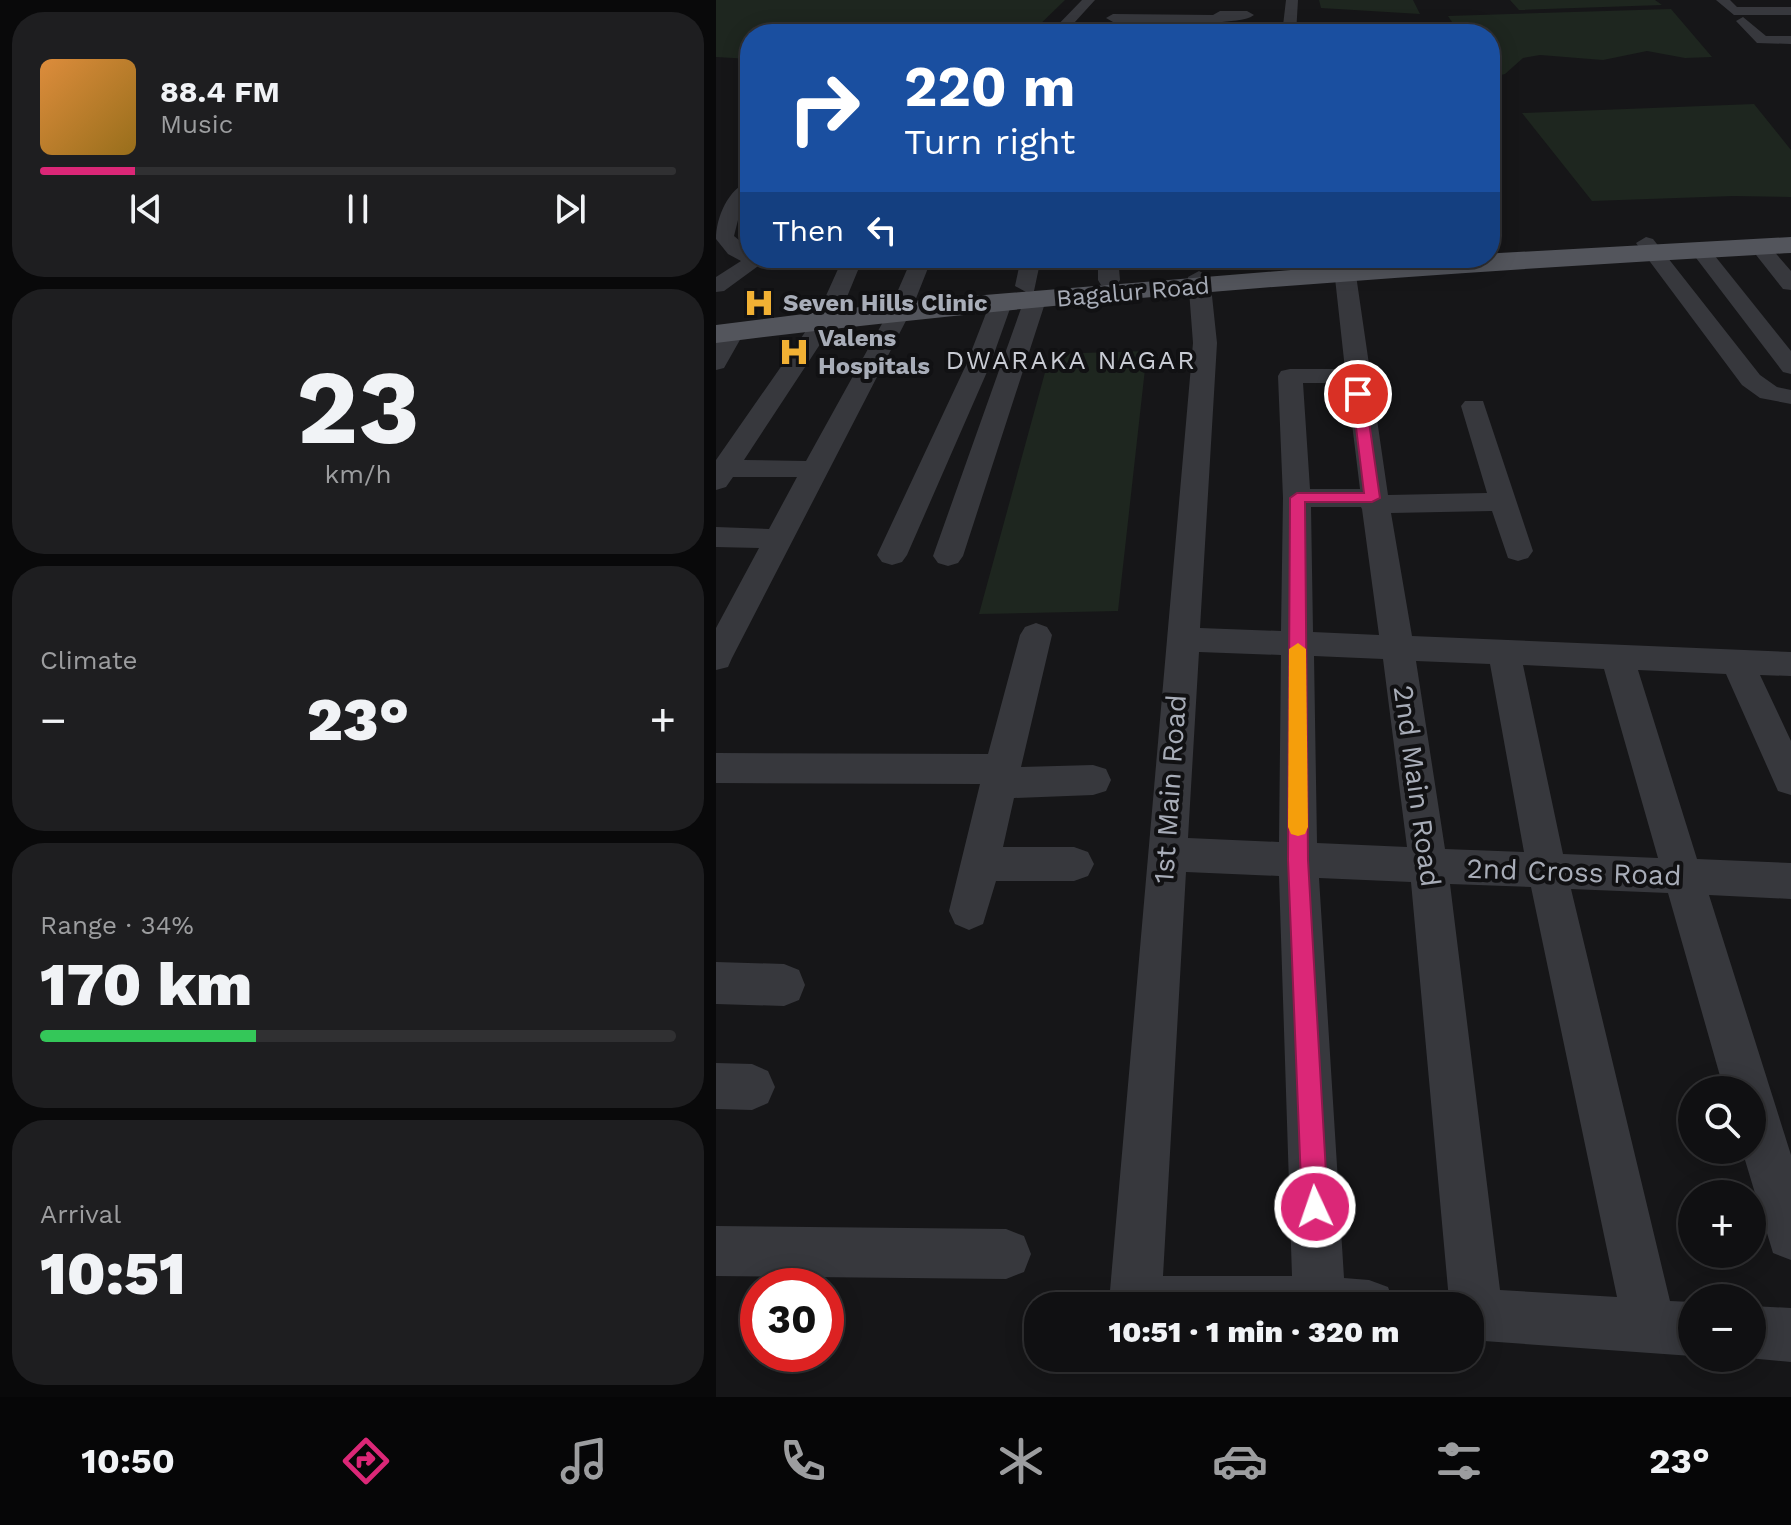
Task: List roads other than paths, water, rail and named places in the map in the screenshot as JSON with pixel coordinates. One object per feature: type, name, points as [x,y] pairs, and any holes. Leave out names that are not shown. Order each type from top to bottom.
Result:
[{"type":"main road","name":"Bagalur Road","points":[[1500,261],[1791,234]]},
{"type":"main road","name":"Bagalur Road","points":[[1500,252],[1650,248],[1700,250],[1791,245]]},
{"type":"main road","name":"Bagalur Road","points":[[722,329],[828,314],[1247,268]]},
{"type":"main road","name":"Bagalur Road","points":[[902,306],[1001,303],[1108,269],[1211,271],[1292,268]]},
{"type":"street","points":[[1066,24],[1089,0]]},
{"type":"street","points":[[1131,0],[1110,22],[1218,19],[1220,15],[1248,6]]},
{"type":"street","points":[[1290,24],[1292,0]]},
{"type":"street","points":[[1722,0],[1734,11],[1791,9]]},
{"type":"street","points":[[1783,0],[1791,9]]},
{"type":"street","points":[[1217,1],[1248,6]]},
{"type":"street","points":[[1743,21],[1776,54]]},
{"type":"street","points":[[1762,40],[1791,40]]},
{"type":"street","points":[[716,198],[740,182]]},
{"type":"street","points":[[740,198],[732,207],[724,236],[740,252]]},
{"type":"street","points":[[716,220],[716,228]]},
{"type":"street","points":[[1759,246],[1791,284]]},
{"type":"street","points":[[1650,248],[1751,380],[1769,393],[1791,397]]},
{"type":"street","points":[[1700,250],[1791,367]]},
{"type":"street","points":[[716,286],[740,268]]},
{"type":"street","points":[[719,472],[828,314],[849,268]]},
{"type":"street","points":[[720,642],[730,604],[778,539],[902,306],[918,268]]},
{"type":"street","points":[[948,556],[1030,293],[1031,268]]},
{"type":"street","name":"2nd Main Road","points":[[1346,268],[1373,501],[1398,647],[1429,865],[1472,1292]]},
{"type":"street","name":"1st Main Road","points":[[1136,1292],[1181,639],[1211,271]]},
{"type":"street","points":[[892,555],[978,365],[1001,303]]},
{"type":"street","points":[[716,363],[722,329]]},
{"type":"street","points":[[1343,1292],[1298,860],[1297,498],[1290,376],[1357,376]]},
{"type":"street","points":[[1474,406],[1518,551]]},
{"type":"street","points":[[719,472],[815,469]]},
{"type":"street","points":[[1297,498],[1504,502]]},
{"type":"street","points":[[716,537],[778,539]]},
{"type":"street","points":[[969,911],[1036,635]]},
{"type":"street","points":[[1181,639],[1791,664]]},
{"type":"street","points":[[1484,1315],[1671,1328],[1547,871],[1504,651]]},
{"type":"street","points":[[1617,656],[1743,1076]]},
{"type":"street","points":[[1737,661],[1791,780]]},
{"type":"street","points":[[716,768],[1093,780]]},
{"type":"street","name":"2nd Cross Road","points":[[1166,854],[1791,881]]},
{"type":"street","points":[[980,864],[1074,864]]},
{"type":"street","points":[[716,983],[784,985]]},
{"type":"street","points":[[1766,1152],[1791,1235]]},
{"type":"street","points":[[716,1251],[1006,1254]]},
{"type":"street","points":[[1766,1334],[1791,1335]]},
{"type":"place","name":"Seven Hills Clinic","points":[[759,303]]},
{"type":"place","name":"Valens Hospitals","points":[[794,352]]},
{"type":"district","name":"DWARAKA NAGAR","points":[[1071,360]]}]
